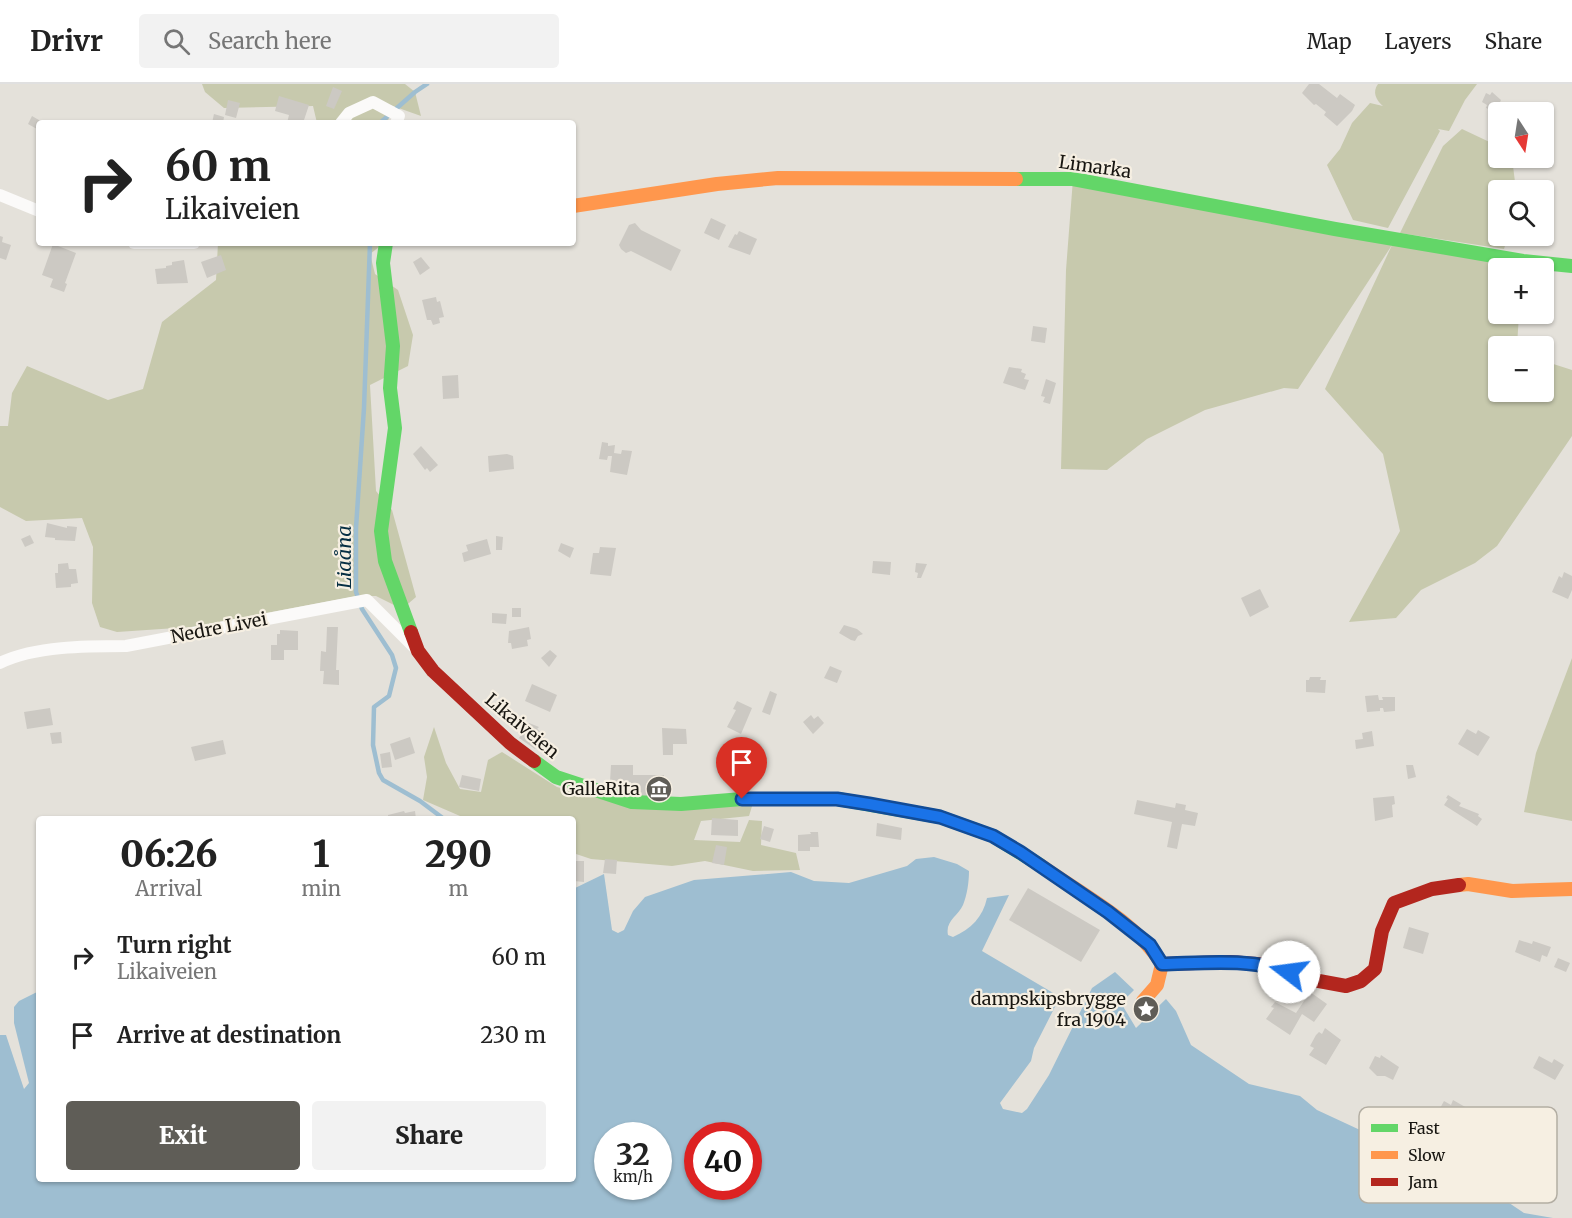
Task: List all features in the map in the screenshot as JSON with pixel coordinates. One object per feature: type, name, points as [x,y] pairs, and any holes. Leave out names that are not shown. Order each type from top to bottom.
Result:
[{"type":"street","points":[[343,120],[349,113],[373,102],[399,120]]},
{"type":"street","name":"Limarka","points":[[576,206],[717,184],[778,178],[1073,179],[1335,229],[1522,261],[1572,266]]},
{"type":"street","points":[[0,195],[36,210]]},
{"type":"street","name":"Likaiveien","points":[[386,246],[383,263],[393,346],[390,388],[395,428],[381,531],[385,561],[418,651],[433,671],[510,743],[556,777],[632,802],[681,804],[742,799],[837,799],[940,817],[993,836],[1020,852],[1108,912],[1150,945],[1162,964]]},
{"type":"street","name":"Nedre Livei","points":[[0,663],[46,650],[126,646],[367,600],[418,651]]},
{"type":"street","points":[[1143,1001],[1157,985],[1162,964],[1230,962],[1270,965],[1308,979],[1346,986],[1362,981],[1375,969],[1382,931],[1394,903],[1432,889],[1468,884],[1512,891],[1572,889]]},
{"type":"green space","points":[[202,84],[405,84],[415,92],[421,116],[390,105],[388,120],[316,120],[313,106],[224,108],[205,92]]},
{"type":"green space","points":[[1378,84],[1477,84],[1465,100],[1449,131],[1438,129],[1440,131],[1388,228],[1353,220],[1327,165],[1340,149],[1352,123],[1370,103],[1383,106],[1376,96],[1375,90]]},
{"type":"green space","points":[[1462,129],[1488,141],[1488,168],[1513,168],[1515,180],[1488,180],[1488,246],[1505,246],[1504,249],[1400,233],[1443,146]]},
{"type":"green space","points":[[1073,179],[1488,261],[1488,324],[1518,324],[1518,336],[1488,336],[1488,402],[1554,402],[1554,364],[1572,370],[1572,436],[1497,546],[1475,563],[1421,590],[1396,618],[1349,622],[1400,531],[1383,454],[1325,389],[1392,245],[1298,389],[1284,388],[1205,410],[1147,439],[1107,470],[1061,469],[1066,270]]},
{"type":"green space","points":[[218,246],[380,246],[370,254],[375,274],[398,290],[413,335],[408,366],[370,385],[376,491],[392,510],[416,597],[402,609],[376,596],[357,596],[191,627],[117,632],[100,627],[92,603],[93,547],[82,518],[26,521],[0,507],[0,426],[8,426],[12,393],[27,366],[108,400],[143,389],[162,322],[216,280]]},
{"type":"green space","points":[[1572,658],[1572,821],[1524,812],[1536,753]]},
{"type":"green space","points":[[434,727],[446,763],[460,789],[481,792],[488,760],[502,752],[557,787],[585,795],[753,803],[749,816],[701,821],[694,840],[740,842],[749,820],[762,821],[761,845],[796,853],[800,870],[753,871],[705,861],[672,866],[591,859],[576,854],[576,816],[460,816],[423,800],[427,777],[424,757]]},
{"type":"water","points":[[934,857],[957,864],[969,871],[968,888],[963,905],[948,926],[948,935],[953,937],[975,922],[983,911],[987,898],[1009,895],[982,951],[1060,997],[1034,1048],[1031,1061],[1000,1103],[1003,1109],[1022,1113],[1027,1109],[1049,1075],[1092,988],[1115,972],[1134,990],[1121,1003],[1136,1028],[1166,999],[1176,1011],[1191,1045],[1249,1084],[1300,1096],[1317,1110],[1359,1130],[1359,1203],[1509,1203],[1524,1213],[1553,1218],[0,1218],[0,1035],[6,1035],[24,1089],[29,1083],[14,1023],[14,1007],[19,1001],[36,992],[36,1182],[576,1182],[576,888],[604,874],[612,930],[618,933],[624,930],[633,911],[645,897],[694,880],[791,872],[814,881],[849,883],[907,866],[916,859]]},
{"type":"building","points":[[1309,84],[1319,84],[1337,98],[1340,94],[1355,105],[1352,111],[1337,126],[1324,115],[1326,112],[1316,104],[1314,105],[1302,93]]},
{"type":"building","points":[[333,87],[342,91],[334,109],[326,106]]},
{"type":"building","points":[[1492,92],[1501,100],[1500,102],[1488,102],[1488,109],[1482,102],[1486,93],[1490,95]]},
{"type":"building","points":[[279,96],[309,105],[304,120],[288,120],[289,115],[275,111]]},
{"type":"building","points":[[228,100],[240,103],[236,118],[225,115]]},
{"type":"building","points":[[214,114],[224,117],[224,120],[213,120]]},
{"type":"building","points":[[32,116],[39,120],[36,120],[36,128],[28,124]]},
{"type":"building","points":[[711,218],[726,225],[719,240],[704,233]]},
{"type":"building","points":[[635,223],[641,230],[681,250],[671,271],[631,251],[626,253],[621,249],[619,245],[629,225]]},
{"type":"building","points":[[739,231],[757,239],[750,255],[728,247]]},
{"type":"building","points":[[0,236],[3,237],[2,242],[11,245],[6,260],[0,258]]},
{"type":"building","points":[[52,246],[76,253],[64,292],[50,287],[53,279],[42,275]]},
{"type":"building","points":[[221,255],[226,270],[207,278],[201,262]]},
{"type":"building","points":[[421,257],[430,268],[420,275],[413,262]]},
{"type":"building","points":[[184,260],[188,283],[157,284],[155,269],[166,268],[172,265],[172,262]]},
{"type":"building","points":[[436,297],[437,302],[440,301],[444,317],[439,318],[440,323],[433,325],[431,320],[427,320],[422,300]]},
{"type":"building","points":[[1033,326],[1047,328],[1045,343],[1031,341]]},
{"type":"building","points":[[1009,367],[1022,369],[1021,372],[1026,374],[1024,379],[1029,380],[1025,390],[1003,383]]},
{"type":"building","points":[[458,375],[459,398],[443,399],[442,376]]},
{"type":"building","points":[[1046,379],[1056,383],[1050,404],[1043,402],[1045,397],[1041,396]]},
{"type":"building","points":[[602,442],[608,443],[608,446],[615,445],[614,453],[621,454],[622,450],[632,451],[627,475],[610,472],[612,456],[608,456],[607,460],[599,459]]},
{"type":"building","points":[[421,446],[438,465],[430,472],[427,468],[425,470],[413,454]]},
{"type":"building","points":[[507,454],[513,456],[514,469],[489,472],[488,456]]},
{"type":"building","points":[[47,523],[67,528],[67,526],[77,527],[75,541],[45,537]]},
{"type":"building","points":[[30,535],[34,543],[25,547],[21,539]]},
{"type":"building","points":[[496,536],[503,537],[502,550],[496,550]]},
{"type":"building","points":[[487,539],[491,554],[464,562],[462,553],[468,551],[466,545]]},
{"type":"building","points":[[561,543],[574,548],[570,558],[558,551]]},
{"type":"building","points":[[600,547],[616,548],[611,576],[590,574],[593,553],[599,553]]},
{"type":"building","points":[[873,561],[891,562],[890,575],[872,573]]},
{"type":"building","points":[[68,563],[69,569],[76,569],[78,583],[71,584],[71,587],[56,588],[55,573],[58,573],[58,564]]},
{"type":"building","points":[[916,563],[927,564],[921,578],[917,578],[918,573],[915,572]]},
{"type":"building","points":[[1564,572],[1572,576],[1572,590],[1568,599],[1552,592],[1559,576],[1562,578]]},
{"type":"building","points":[[1260,589],[1269,607],[1250,617],[1241,598]]},
{"type":"building","points":[[512,608],[521,608],[521,617],[512,617]]},
{"type":"building","points":[[492,613],[507,614],[506,624],[492,623]]},
{"type":"building","points":[[844,625],[857,629],[863,634],[855,641],[851,640],[839,633]]},
{"type":"building","points":[[327,627],[338,627],[336,670],[339,670],[339,685],[323,684],[324,671],[320,671],[321,651],[326,652]]},
{"type":"building","points":[[529,627],[531,639],[527,640],[528,646],[512,649],[511,643],[508,643],[509,631]]},
{"type":"building","points":[[280,630],[298,631],[298,650],[284,650],[284,660],[271,660],[271,645],[277,645],[277,634],[280,634]]},
{"type":"building","points":[[550,650],[557,656],[549,667],[541,658]]},
{"type":"building","points":[[830,666],[842,671],[837,683],[824,678]]},
{"type":"building","points":[[1310,677],[1321,677],[1320,680],[1326,680],[1325,693],[1306,692],[1306,680]]},
{"type":"building","points":[[532,684],[557,695],[550,712],[525,701]]},
{"type":"building","points":[[770,691],[777,694],[770,715],[762,712]]},
{"type":"building","points":[[1378,695],[1379,700],[1383,700],[1382,697],[1395,697],[1395,711],[1384,712],[1383,708],[1380,708],[1380,711],[1367,712],[1365,696]]},
{"type":"building","points":[[737,701],[752,708],[741,734],[727,727],[736,710],[733,709]]},
{"type":"building","points":[[50,708],[53,725],[27,729],[24,712]]},
{"type":"building","points":[[811,715],[814,719],[818,716],[824,723],[813,734],[803,722]]},
{"type":"building","points":[[529,723],[539,727],[537,729],[546,735],[535,749],[519,738]]},
{"type":"building","points":[[662,728],[686,729],[687,744],[673,744],[673,755],[663,755]]},
{"type":"building","points":[[1467,729],[1476,734],[1478,730],[1490,737],[1478,756],[1458,744]]},
{"type":"building","points":[[1372,731],[1374,746],[1356,749],[1355,740],[1363,739],[1362,733]]},
{"type":"building","points":[[61,732],[62,743],[52,744],[50,733]]},
{"type":"building","points":[[410,737],[415,753],[395,760],[390,744]]},
{"type":"building","points":[[223,740],[226,754],[195,761],[191,747]]},
{"type":"building","points":[[390,752],[392,767],[382,768],[380,754]]},
{"type":"building","points":[[611,765],[633,765],[633,775],[664,775],[664,796],[630,796],[631,782],[610,782]]},
{"type":"building","points":[[1406,765],[1413,765],[1416,777],[1408,779]]},
{"type":"building","points":[[462,775],[481,779],[479,791],[459,787]]},
{"type":"building","points":[[1448,795],[1461,803],[1459,806],[1479,814],[1478,816],[1482,819],[1477,826],[1444,805]]},
{"type":"building","points":[[1394,796],[1393,817],[1375,821],[1373,798]]},
{"type":"building","points":[[1137,800],[1175,808],[1176,803],[1186,805],[1185,810],[1198,813],[1195,826],[1182,824],[1177,849],[1167,847],[1172,822],[1134,814]]},
{"type":"building","points":[[415,811],[416,816],[388,816]]},
{"type":"building","points":[[712,818],[738,820],[738,836],[711,835]]},
{"type":"building","points":[[877,823],[902,828],[901,840],[876,836]]},
{"type":"building","points":[[764,826],[774,829],[770,842],[760,839]]},
{"type":"building","points":[[810,832],[818,832],[819,847],[810,847],[810,851],[798,851],[798,835],[811,834]]},
{"type":"building","points":[[716,845],[727,847],[724,865],[712,863]]},
{"type":"building","points":[[605,859],[617,860],[616,874],[603,873]]},
{"type":"building","points":[[576,861],[584,861],[584,882],[576,881]]},
{"type":"building","points":[[1028,888],[1100,930],[1081,962],[1009,920]]},
{"type":"building","points":[[1409,927],[1429,933],[1423,954],[1403,948]]},
{"type":"building","points":[[1519,940],[1532,944],[1533,941],[1551,947],[1547,957],[1542,955],[1540,962],[1515,952]]},
{"type":"building","points":[[1558,958],[1570,963],[1566,972],[1554,967]]},
{"type":"building","points":[[1310,992],[1327,1004],[1314,1022],[1302,1014],[1290,1035],[1266,1019],[1274,1008],[1271,1007],[1275,1002],[1296,1013]]},
{"type":"building","points":[[1325,1028],[1341,1040],[1326,1065],[1309,1055],[1314,1048],[1310,1046],[1316,1035],[1319,1032],[1322,1034]]},
{"type":"building","points":[[1381,1055],[1399,1067],[1393,1080],[1385,1076],[1377,1076],[1369,1068],[1375,1056],[1380,1058]]},
{"type":"building","points":[[1539,1056],[1552,1063],[1554,1059],[1564,1065],[1555,1080],[1533,1068]]},
{"type":"building","points":[[1453,1100],[1465,1107],[1441,1107],[1444,1101],[1451,1105]]},
{"type":"waterway","name":"Liaåna","points":[[383,120],[427,84]]},
{"type":"waterway","name":"Liaåna","points":[[370,246],[364,408],[356,528],[356,592],[362,609],[392,655],[396,668],[389,696],[374,707],[373,745],[379,773],[383,780],[420,801],[440,816]]},
{"type":"traffic: fast","points":[[1016,179],[1073,179],[1335,229],[1523,261],[1572,266]]},
{"type":"traffic: fast","points":[[386,246],[383,263],[393,346],[390,388],[395,428],[381,531],[385,561],[411,632]]},
{"type":"traffic: fast","points":[[534,761],[556,777],[632,802],[681,804],[742,799],[838,799],[940,817],[993,836],[1040,865]]},
{"type":"traffic: slow","points":[[576,206],[717,184],[778,178],[1016,179]]},
{"type":"traffic: slow","points":[[1040,865],[1122,921],[1151,949],[1162,964],[1157,985],[1143,1001]]},
{"type":"traffic: slow","points":[[1459,885],[1468,884],[1512,891],[1572,889]]},
{"type":"traffic: jam","points":[[411,632],[418,651],[433,671],[510,743],[534,761]]},
{"type":"traffic: jam","points":[[1162,964],[1230,962],[1270,965],[1308,979],[1346,986],[1361,981],[1375,969],[1382,931],[1394,903],[1432,889],[1459,885]]},
{"type":"place","name":"GalleRita","points":[[659,789]]},
{"type":"place","name":"dampskipsbrygge fra 1904","points":[[1146,1009]]},
{"type":"route","points":[[742,799],[837,799],[940,817],[993,836],[1020,852],[1108,912],[1150,945],[1162,964],[1230,962],[1270,965],[1289,972]]}]
